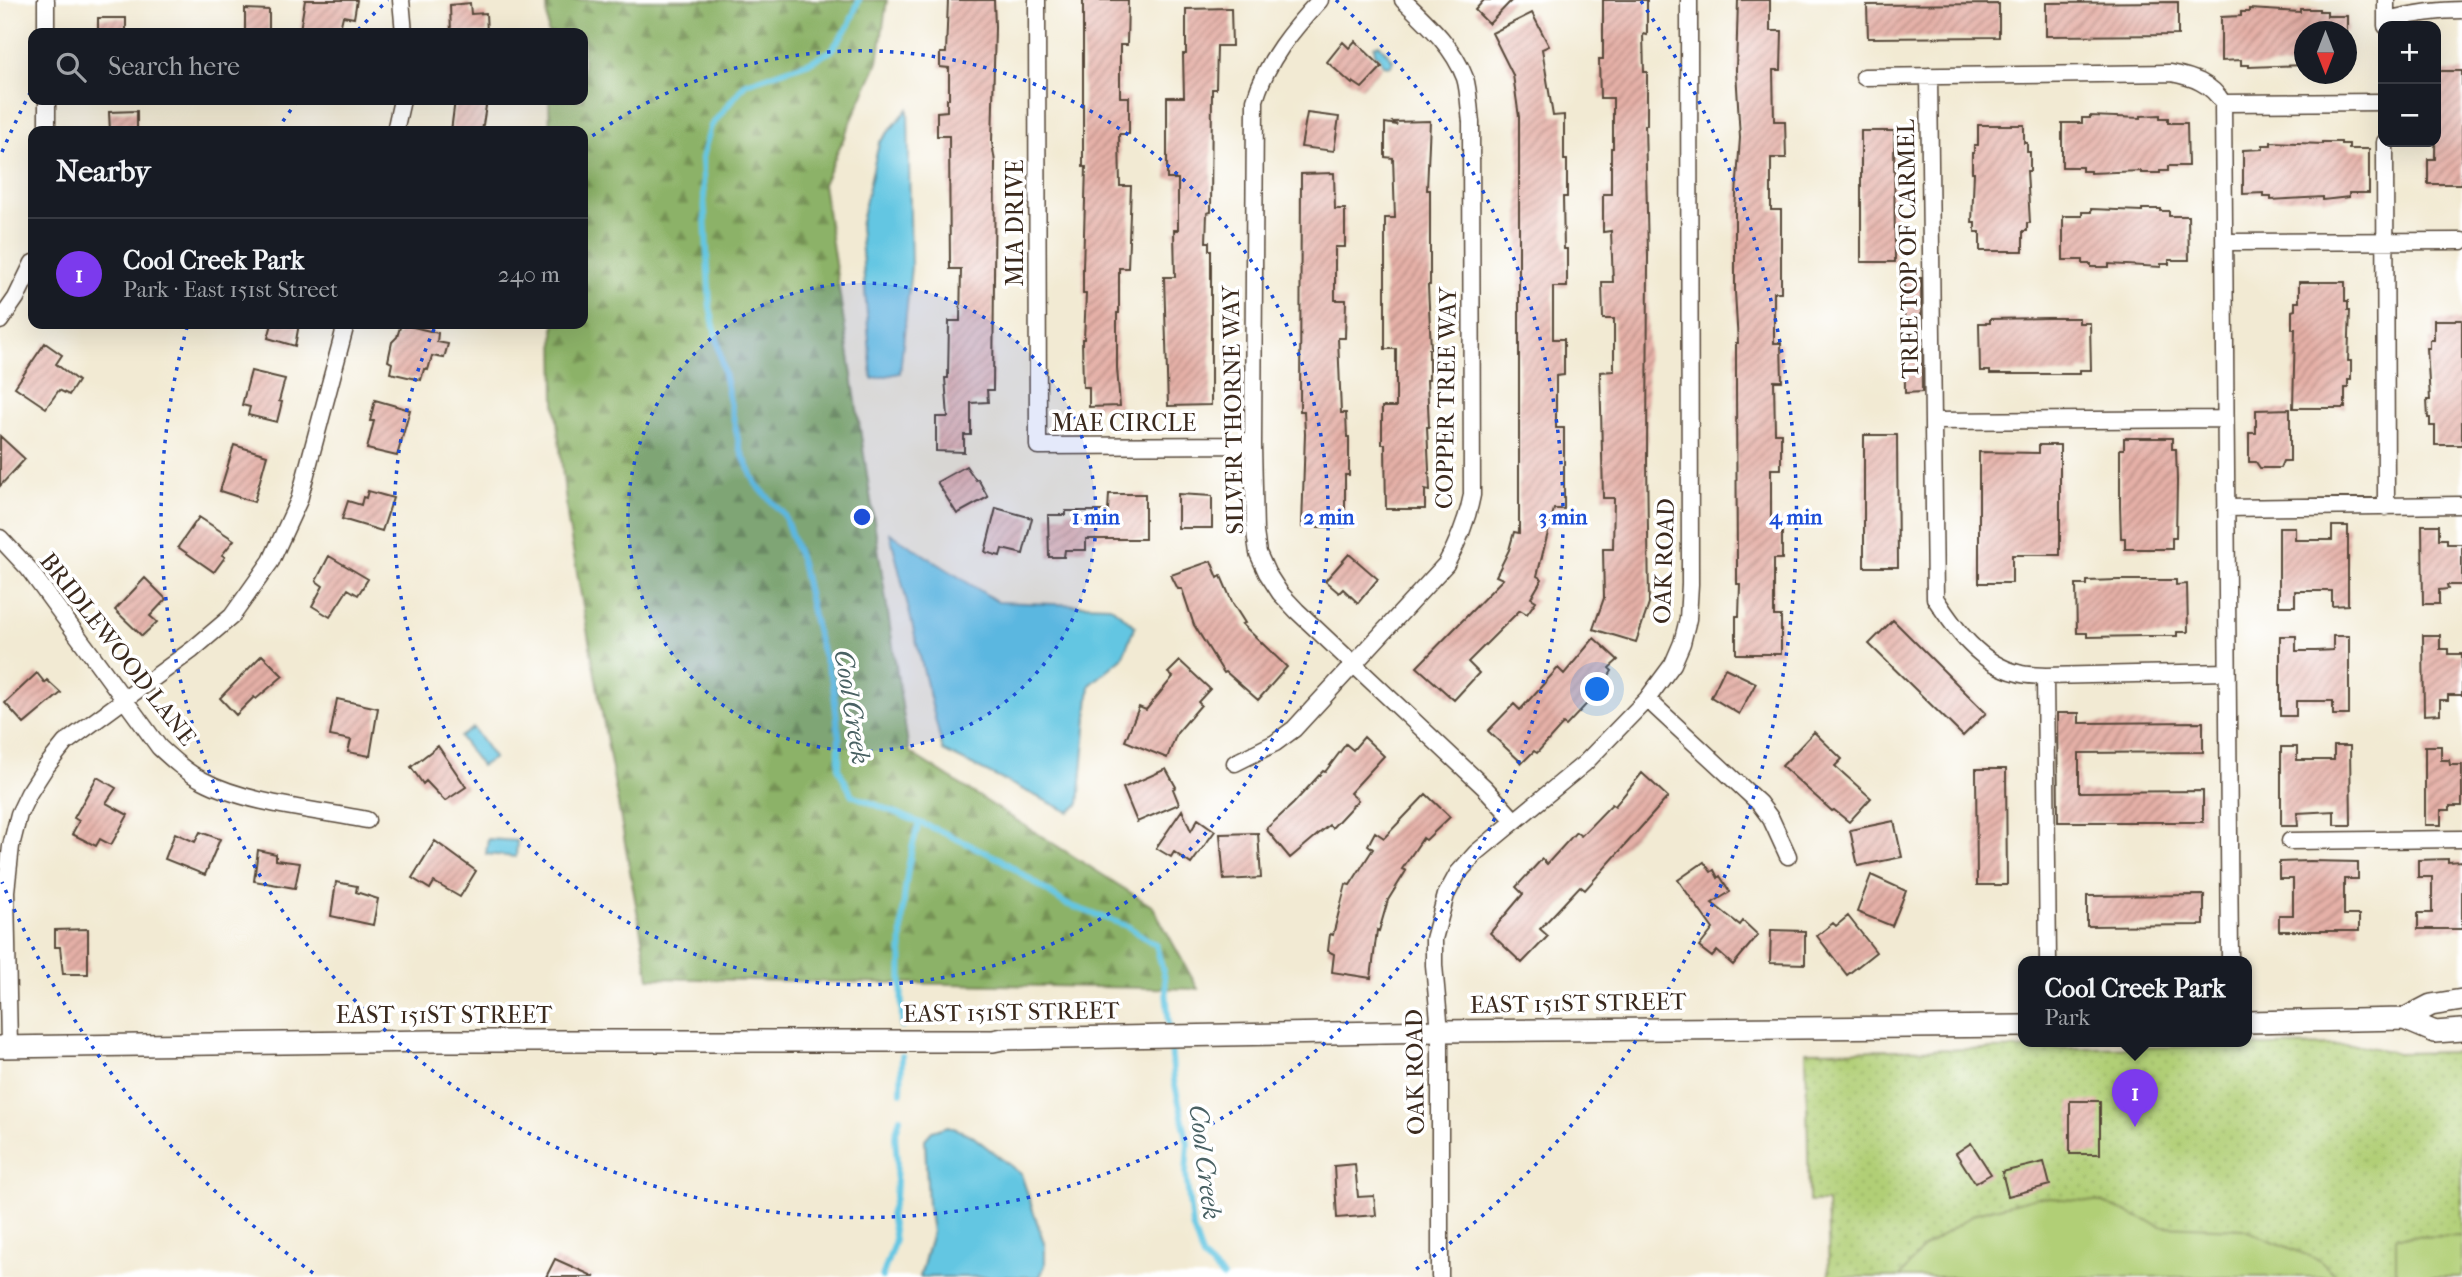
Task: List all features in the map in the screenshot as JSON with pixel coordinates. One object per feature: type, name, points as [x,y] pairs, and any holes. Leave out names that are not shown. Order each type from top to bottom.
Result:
[{"type":"street","points":[[46,0],[46,28]]},
{"type":"street","points":[[401,0],[404,28]]},
{"type":"street","name":"MIA DRIVE","points":[[1037,0],[1038,446]]},
{"type":"street","name":"SILVER THORNE WAY","points":[[1320,0],[1290,32],[1255,100],[1253,445],[1258,553],[1280,593],[1297,611],[1485,788],[1514,820]]},
{"type":"street","name":"COPPER TREE WAY","points":[[1235,762],[1275,743],[1294,729],[1446,564],[1461,538],[1472,495],[1472,122],[1465,79],[1452,52],[1431,26],[1403,0]]},
{"type":"street","name":"OAK ROAD","points":[[1440,1277],[1440,1031],[1434,939],[1446,895],[1458,873],[1476,853],[1585,762],[1647,699],[1673,664],[1682,643],[1688,608],[1689,0]]},
{"type":"street","points":[[2386,0],[2386,21]]},
{"type":"street","points":[[2393,21],[2432,10],[2462,10]]},
{"type":"street","points":[[1864,76],[2171,73],[2194,77],[2223,103],[2230,956]]},
{"type":"street","name":"TREE TOP OF CARMEL","points":[[1929,76],[1935,598],[1952,624],[1981,655],[2017,673],[2045,676],[2227,672]]},
{"type":"street","points":[[2223,103],[2378,102]]},
{"type":"street","points":[[47,105],[47,126]]},
{"type":"street","points":[[397,126],[401,105]]},
{"type":"street","points":[[2385,147],[2386,507]]},
{"type":"street","points":[[2224,242],[2462,241]]},
{"type":"street","points":[[0,321],[16,298],[28,273]]},
{"type":"street","points":[[4,1047],[6,891],[11,846],[19,814],[29,793],[65,743],[192,650],[232,616],[271,561],[299,500],[345,329]]},
{"type":"street","points":[[1933,421],[2225,419]]},
{"type":"street","name":"MAE CIRCLE","points":[[1038,446],[1253,445]]},
{"type":"street","points":[[2226,508],[2462,505]]},
{"type":"street","name":"BRIDLEWOOD LANE","points":[[0,538],[28,568],[159,747],[180,766],[203,781],[251,798],[367,820]]},
{"type":"street","points":[[2045,676],[2048,956]]},
{"type":"street","points":[[1647,699],[1759,803],[1771,819],[1788,856]]},
{"type":"street","points":[[2290,841],[2462,839]]},
{"type":"street","points":[[2404,1019],[2431,1005],[2462,1000]]},
{"type":"street","points":[[2252,1022],[2404,1019],[2435,1032],[2462,1030]]},
{"type":"street","name":"EAST 151ST STREET","points":[[4,1047],[425,1041],[993,1041],[1440,1031],[2018,1026]]},
{"type":"green space","points":[[547,0],[887,0],[878,62],[823,184],[909,752],[1153,907],[1198,989],[649,978],[568,522],[555,402],[554,329],[588,329],[588,126],[550,126],[549,105],[588,105],[588,28],[548,28]]},
{"type":"green space","points":[[2359,1045],[2398,1053],[2462,1052],[2462,1277],[1829,1277],[1827,1202],[1809,1202],[1806,1051]]},
{"type":"green space","points":[[2037,1197],[2101,1202],[2160,1226],[2243,1229],[2319,1260],[2338,1277],[1900,1277],[1923,1248],[1976,1213]]},
{"type":"green space","points":[[2462,1236],[2462,1277],[2396,1277],[2396,1237]]},
{"type":"water","points":[[1379,44],[1393,60],[1391,66],[1383,65],[1375,54],[1374,46]]},
{"type":"water","points":[[908,109],[911,267],[900,373],[872,379],[860,226],[879,143]]},
{"type":"water","points":[[890,533],[998,602],[1110,606],[1135,626],[1122,658],[1090,685],[1079,804],[1069,812],[943,751]]},
{"type":"water","points":[[473,728],[494,758],[481,766],[460,737]]},
{"type":"water","points":[[488,839],[517,841],[516,857],[486,854]]},
{"type":"water","points":[[948,1126],[971,1135],[1021,1174],[1045,1246],[1045,1265],[1040,1277],[920,1277],[932,1232],[925,1139],[932,1131]]},
{"type":"building","points":[[305,0],[357,0],[354,18],[343,16],[340,28],[300,28]]},
{"type":"building","points":[[948,0],[994,0],[995,27],[992,143],[995,162],[993,390],[987,390],[988,402],[971,403],[971,435],[964,435],[964,452],[936,451],[936,417],[948,417],[945,378],[948,378],[949,321],[960,321],[961,269],[950,269],[949,136],[937,136],[937,112],[947,111],[949,99],[949,68],[940,67],[940,53],[946,53]]},
{"type":"building","points":[[1083,0],[1128,0],[1127,45],[1120,45],[1120,97],[1129,97],[1129,134],[1119,134],[1120,186],[1131,186],[1128,268],[1119,268],[1117,368],[1120,406],[1089,407],[1089,387],[1083,387],[1086,167],[1083,167]]},
{"type":"building","points":[[1484,0],[1512,0],[1489,24],[1475,10]]},
{"type":"building","points":[[1603,0],[1647,0],[1647,35],[1643,34],[1644,72],[1647,72],[1645,125],[1649,604],[1636,642],[1593,629],[1604,598],[1603,549],[1613,549],[1614,498],[1603,498],[1600,372],[1614,371],[1614,319],[1603,319],[1602,282],[1613,282],[1611,231],[1603,232],[1603,194],[1611,194],[1613,98],[1600,98],[1599,59],[1603,59]]},
{"type":"building","points":[[1738,0],[1770,0],[1770,31],[1782,31],[1781,70],[1773,70],[1774,121],[1785,121],[1786,158],[1771,158],[1771,210],[1781,210],[1781,292],[1774,292],[1774,343],[1781,343],[1782,381],[1774,381],[1775,433],[1781,433],[1781,469],[1771,469],[1771,522],[1782,521],[1782,559],[1774,559],[1774,616],[1781,616],[1781,654],[1736,654],[1736,616],[1739,616],[1740,584],[1737,584],[1738,343],[1735,292],[1735,209],[1740,138],[1736,70]]},
{"type":"building","points":[[2178,2],[2178,35],[2046,36],[2046,3]]},
{"type":"building","points":[[470,3],[471,14],[486,13],[487,28],[451,28],[450,5]]},
{"type":"building","points":[[1999,4],[1999,37],[1868,38],[1867,5]]},
{"type":"building","points":[[1231,8],[1232,46],[1217,46],[1216,89],[1212,89],[1211,212],[1207,213],[1206,242],[1209,242],[1211,250],[1211,405],[1168,406],[1164,277],[1175,277],[1174,230],[1178,230],[1178,179],[1167,179],[1167,97],[1184,97],[1186,9]]},
{"type":"building","points":[[245,9],[269,10],[269,28],[245,28]]},
{"type":"building","points":[[2249,9],[2300,12],[2300,9],[2319,9],[2327,11],[2327,16],[2347,16],[2347,21],[2294,21],[2294,65],[2249,67],[2241,65],[2241,60],[2221,61],[2221,17],[2241,16],[2241,12],[2249,12]]},
{"type":"building","points":[[1532,13],[1549,46],[1542,49],[1553,116],[1564,115],[1564,160],[1567,160],[1567,197],[1563,197],[1567,287],[1553,287],[1553,339],[1564,339],[1564,375],[1556,376],[1556,428],[1564,428],[1564,509],[1554,509],[1537,576],[1542,579],[1531,598],[1536,601],[1527,614],[1520,610],[1468,662],[1479,673],[1454,700],[1417,667],[1503,579],[1496,576],[1509,550],[1514,532],[1519,533],[1519,117],[1513,75],[1492,33]]},
{"type":"building","points":[[98,18],[126,18],[126,28],[98,28]]},
{"type":"building","points":[[1355,41],[1382,67],[1362,88],[1353,82],[1352,84],[1327,62],[1343,42],[1349,48]]},
{"type":"building","points":[[2441,71],[2462,71],[2462,184],[2428,184],[2428,159],[2435,159],[2435,147],[2441,147]]},
{"type":"building","points":[[454,105],[486,105],[483,126],[452,126]]},
{"type":"building","points":[[137,111],[137,126],[110,126],[109,112]]},
{"type":"building","points":[[1307,113],[1339,117],[1334,151],[1301,147]]},
{"type":"building","points":[[2160,115],[2160,118],[2168,118],[2168,123],[2187,123],[2188,166],[2168,166],[2168,171],[2160,173],[2090,173],[2082,171],[2082,167],[2062,167],[2062,123],[2082,123],[2082,118],[2090,116],[2141,118]]},
{"type":"building","points":[[1430,121],[1427,190],[1430,190],[1428,285],[1431,349],[1427,380],[1427,427],[1430,491],[1425,490],[1425,509],[1386,509],[1382,407],[1396,407],[1396,349],[1385,349],[1385,218],[1395,218],[1393,158],[1385,157],[1385,123],[1397,125],[1393,122]]},
{"type":"building","points":[[1978,125],[2024,125],[2024,143],[2027,143],[2027,152],[2030,152],[2030,171],[2027,171],[2030,223],[2027,223],[2027,231],[2023,231],[2023,251],[1980,251],[1980,232],[1975,232],[1975,223],[1972,223],[1972,153],[1974,145],[1978,145]]},
{"type":"building","points":[[1861,131],[1894,131],[1895,262],[1861,262]]},
{"type":"building","points":[[2271,142],[2341,142],[2349,144],[2349,149],[2369,149],[2369,193],[2349,193],[2349,197],[2323,200],[2323,197],[2271,200],[2271,197],[2263,197],[2263,193],[2243,194],[2243,150],[2263,149],[2263,145],[2271,145]]},
{"type":"building","points":[[1334,173],[1335,209],[1345,209],[1345,247],[1335,247],[1335,300],[1346,300],[1345,338],[1338,338],[1341,413],[1346,413],[1349,437],[1349,475],[1345,475],[1345,527],[1302,527],[1305,434],[1304,411],[1300,411],[1301,174]]},
{"type":"building","points":[[2091,209],[2161,209],[2169,211],[2169,216],[2188,216],[2189,260],[2169,260],[2169,264],[2161,264],[2161,267],[2109,264],[2109,267],[2091,267],[2091,264],[2083,264],[2083,260],[2063,260],[2063,216],[2082,216],[2082,212],[2091,212]]},
{"type":"building","points":[[1904,278],[1921,278],[1922,392],[1905,393]]},
{"type":"building","points":[[2299,282],[2345,282],[2345,301],[2348,301],[2350,310],[2348,361],[2351,361],[2351,380],[2348,380],[2348,388],[2345,388],[2345,408],[2293,408],[2295,329],[2292,329],[2292,311],[2295,310],[2295,302],[2299,302]]},
{"type":"building","points":[[2079,318],[2079,323],[2090,323],[2091,370],[2080,370],[2080,374],[1990,374],[1990,371],[1980,371],[1979,323],[1990,323],[1990,319]]},
{"type":"building","points":[[2434,320],[2462,320],[2462,445],[2435,445],[2435,426],[2430,426],[2428,418],[2427,400],[2430,400],[2427,348],[2430,348],[2430,340],[2434,340]]},
{"type":"building","points":[[271,329],[298,329],[295,346],[268,338]]},
{"type":"building","points":[[399,329],[422,329],[438,333],[437,342],[448,344],[444,358],[432,356],[428,370],[424,369],[421,380],[390,373],[392,363],[388,361],[392,342]]},
{"type":"building","points":[[45,343],[62,355],[56,364],[78,381],[69,395],[59,390],[46,408],[15,387]]},
{"type":"building","points":[[251,371],[285,379],[277,422],[248,415],[250,407],[242,405]]},
{"type":"building","points":[[375,400],[410,410],[397,456],[367,449],[374,421],[370,421]]},
{"type":"building","points":[[2290,409],[2290,461],[2283,461],[2280,468],[2260,468],[2256,462],[2249,462],[2249,433],[2256,433],[2256,410]]},
{"type":"building","points":[[1864,435],[1897,435],[1898,567],[1864,567]]},
{"type":"building","points":[[0,436],[25,459],[0,486]]},
{"type":"building","points":[[2124,438],[2172,438],[2172,449],[2176,449],[2177,481],[2176,538],[2172,538],[2172,549],[2125,549],[2125,538],[2121,538],[2120,506],[2120,449],[2124,449]]},
{"type":"building","points":[[234,445],[267,455],[254,502],[220,491]]},
{"type":"building","points":[[2039,445],[2060,445],[2060,555],[2012,555],[2012,583],[1979,583],[1979,452],[2039,453]]},
{"type":"building","points":[[966,466],[976,480],[978,479],[988,497],[957,514],[937,482]]},
{"type":"building","points":[[368,491],[393,498],[382,531],[342,519],[348,501],[361,505]]},
{"type":"building","points":[[1109,494],[1145,494],[1145,539],[1086,539],[1086,550],[1065,550],[1064,557],[1049,557],[1048,515],[1066,515],[1066,511],[1108,511]]},
{"type":"building","points":[[1178,494],[1212,496],[1212,528],[1178,528]]},
{"type":"building","points":[[996,508],[1032,518],[1023,554],[1002,549],[1000,556],[985,552]]},
{"type":"building","points":[[199,517],[234,540],[222,555],[225,557],[214,572],[178,547]]},
{"type":"building","points":[[2422,525],[2439,525],[2439,539],[2447,539],[2447,544],[2462,544],[2462,585],[2447,585],[2448,589],[2439,590],[2439,604],[2423,604]]},
{"type":"building","points":[[2332,526],[2348,526],[2348,605],[2332,606],[2332,591],[2295,591],[2295,606],[2279,606],[2279,527],[2295,527],[2295,540],[2332,540]]},
{"type":"building","points":[[1349,554],[1378,579],[1358,603],[1343,589],[1339,593],[1325,581]]},
{"type":"building","points":[[329,556],[368,579],[358,595],[348,589],[330,617],[312,606],[323,586],[316,581]]},
{"type":"building","points":[[1211,561],[1245,623],[1242,624],[1287,667],[1258,700],[1224,673],[1194,625],[1182,589],[1178,589],[1171,575]]},
{"type":"building","points":[[145,578],[166,599],[150,616],[157,622],[142,636],[115,610]]},
{"type":"building","points":[[2176,580],[2176,585],[2187,584],[2188,632],[2177,632],[2177,636],[2087,637],[2087,633],[2077,633],[2076,585],[2087,585],[2087,581]]},
{"type":"building","points":[[1893,620],[1986,713],[1963,736],[1869,644]]},
{"type":"building","points":[[2423,635],[2440,635],[2440,649],[2448,649],[2448,654],[2462,654],[2462,695],[2448,695],[2448,700],[2440,700],[2440,714],[2424,715]]},
{"type":"building","points":[[2280,636],[2296,636],[2296,651],[2316,651],[2333,650],[2333,636],[2349,636],[2349,715],[2333,715],[2333,701],[2296,701],[2296,716],[2280,716]]},
{"type":"building","points":[[1594,638],[1618,660],[1609,668],[1612,671],[1608,677],[1610,679],[1566,726],[1563,724],[1537,753],[1534,751],[1522,763],[1488,731],[1514,704],[1520,710],[1558,668],[1564,674]]},
{"type":"building","points":[[262,655],[283,676],[256,699],[254,697],[236,715],[220,698]]},
{"type":"building","points":[[1180,661],[1210,689],[1198,702],[1201,705],[1177,733],[1167,758],[1125,741],[1139,707],[1146,710],[1173,677],[1168,673]]},
{"type":"building","points":[[1725,668],[1756,683],[1739,714],[1711,697]]},
{"type":"building","points":[[37,673],[45,683],[47,680],[61,693],[24,724],[5,703]]},
{"type":"building","points":[[337,699],[378,708],[370,756],[348,752],[351,740],[330,736]]},
{"type":"building","points":[[2057,713],[2079,713],[2079,723],[2203,722],[2203,752],[2079,753],[2079,792],[2203,791],[2203,822],[2058,822]]},
{"type":"building","points":[[1814,732],[1842,759],[1835,766],[1871,798],[1849,822],[1832,811],[1782,766]]},
{"type":"building","points":[[1364,737],[1384,756],[1350,793],[1358,800],[1332,828],[1329,825],[1290,858],[1266,829],[1323,771],[1325,772],[1346,744],[1353,750]]},
{"type":"building","points":[[438,746],[466,787],[445,801],[426,781],[423,784],[411,767]]},
{"type":"building","points":[[2334,746],[2350,746],[2351,825],[2334,825],[2334,811],[2297,813],[2298,826],[2281,826],[2281,747],[2297,747],[2297,760],[2334,760]]},
{"type":"building","points":[[2425,746],[2441,746],[2441,760],[2449,760],[2450,765],[2462,765],[2462,806],[2450,806],[2450,810],[2441,810],[2441,825],[2425,825]]},
{"type":"building","points":[[1166,769],[1176,787],[1173,789],[1179,804],[1137,822],[1123,788]]},
{"type":"building","points":[[1976,769],[2006,769],[2007,885],[1977,885]]},
{"type":"building","points":[[1642,773],[1668,797],[1585,890],[1580,886],[1540,929],[1548,936],[1522,963],[1490,933],[1523,894],[1516,887],[1542,859],[1547,864],[1576,832],[1581,836],[1612,804],[1615,806]]},
{"type":"building","points":[[97,777],[116,788],[106,803],[128,815],[111,845],[100,839],[96,846],[72,834],[79,821],[74,818]]},
{"type":"building","points":[[1426,794],[1450,817],[1426,840],[1423,838],[1402,869],[1406,871],[1388,900],[1379,931],[1377,930],[1371,978],[1332,972],[1334,954],[1328,951],[1330,934],[1333,935],[1346,884],[1350,885],[1373,849],[1368,845],[1375,832],[1384,838]]},
{"type":"building","points":[[1182,810],[1191,831],[1198,819],[1215,831],[1191,864],[1174,852],[1171,857],[1156,848]]},
{"type":"building","points":[[1894,821],[1902,857],[1858,866],[1850,830]]},
{"type":"building","points":[[200,832],[220,839],[205,875],[165,859],[175,833],[195,842]]},
{"type":"building","points":[[1258,833],[1261,878],[1224,880],[1220,834]]},
{"type":"building","points":[[435,841],[476,871],[460,897],[434,882],[430,889],[412,878]]},
{"type":"building","points":[[258,850],[276,854],[276,860],[300,863],[295,888],[254,881]]},
{"type":"building","points":[[2448,859],[2448,862],[2462,861],[2462,929],[2418,929],[2418,913],[2432,913],[2432,877],[2418,877],[2418,860]]},
{"type":"building","points":[[1704,862],[1711,872],[1714,870],[1718,878],[1720,876],[1730,892],[1712,903],[1740,925],[1743,921],[1758,935],[1733,965],[1717,951],[1712,957],[1699,947],[1713,929],[1678,880]]},
{"type":"building","points":[[2279,862],[2358,862],[2358,879],[2344,879],[2344,915],[2359,915],[2359,931],[2279,931],[2279,915],[2293,915],[2293,879],[2279,879]]},
{"type":"building","points":[[1871,875],[1906,891],[1892,926],[1857,912]]},
{"type":"building","points":[[336,882],[357,886],[356,892],[378,899],[373,925],[331,916]]},
{"type":"building","points":[[2204,895],[2204,925],[2087,926],[2087,896]]},
{"type":"building","points":[[1848,916],[1876,952],[1847,975],[1817,936],[1833,923],[1836,926]]},
{"type":"building","points":[[88,929],[88,974],[63,974],[60,947],[55,947],[55,930]]},
{"type":"building","points":[[1771,930],[1805,931],[1805,964],[1770,963]]},
{"type":"building","points":[[2070,1101],[2100,1101],[2100,1154],[2070,1154]]},
{"type":"building","points":[[1971,1143],[1991,1174],[1975,1183],[1956,1153]]},
{"type":"building","points":[[2044,1162],[2050,1185],[2008,1196],[2002,1172]]},
{"type":"building","points":[[1355,1164],[1358,1197],[1374,1196],[1376,1215],[1337,1218],[1334,1166]]},
{"type":"building","points":[[555,1259],[595,1277],[546,1277]]},
{"type":"waterway","name":"Cool Creek","points":[[859,0],[849,25],[831,51],[810,62],[746,83],[711,126],[702,158],[710,307],[740,449],[756,484],[784,515],[801,562],[818,638],[833,684],[839,737],[839,770],[852,795],[1000,859],[1066,904],[1127,926],[1156,945],[1165,979],[1174,1080],[1188,1143],[1186,1174],[1192,1226],[1203,1258],[1223,1277]]},
{"type":"waterway","points":[[902,1027],[901,950],[904,898],[919,823]]},
{"type":"waterway","points":[[901,1092],[902,1056]]},
{"type":"waterway","points":[[882,1277],[895,1240],[890,1215],[895,1198],[895,1136],[900,1118]]},
{"type":"place","name":"Cool Creek Park","points":[[2135,1127]]}]
